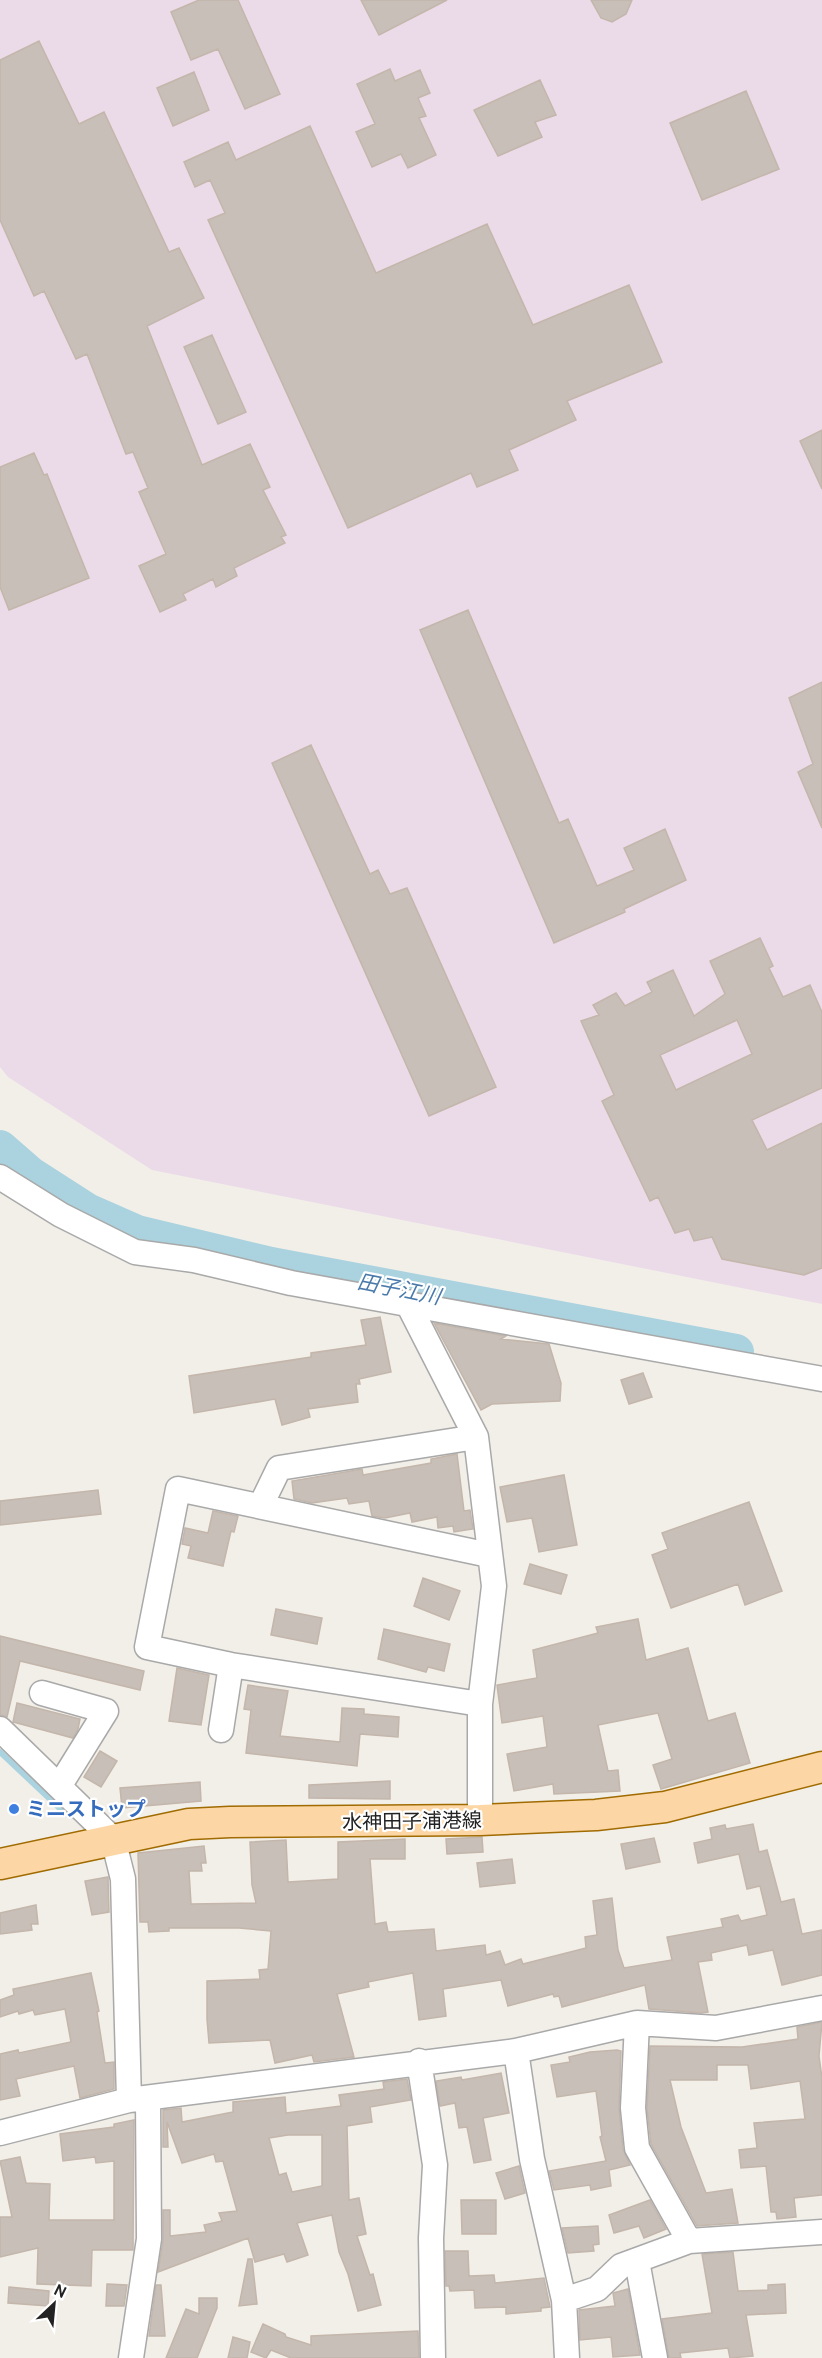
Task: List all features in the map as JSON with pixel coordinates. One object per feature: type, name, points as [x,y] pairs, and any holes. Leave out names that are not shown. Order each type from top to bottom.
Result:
[{"type":"main road","name":"水神田子浦港線","points":[[0,1864],[189,1824],[230,1821],[480,1820],[596,1815],[665,1807],[822,1767]]},
{"type":"street","points":[[0,1177],[61,1215],[135,1252],[194,1260],[291,1283],[407,1302],[822,1379]]},
{"type":"street","points":[[407,1302],[476,1437],[494,1586],[480,1704],[480,1820]]},
{"type":"street","points":[[261,1505],[279,1468],[476,1437]]},
{"type":"street","points":[[480,1704],[231,1665],[147,1647],[178,1489],[261,1505],[489,1556]]},
{"type":"street","points":[[221,1730],[231,1665]]},
{"type":"street","points":[[42,1694],[106,1711],[60,1785]]},
{"type":"street","points":[[0,1729],[113,1839],[123,1879],[149,2239],[131,2358]]},
{"type":"street","points":[[0,2133],[138,2099],[419,2061],[516,2051],[637,2023],[716,2028],[822,2008]]},
{"type":"street","points":[[637,2023],[633,2108],[637,2148],[689,2241]]},
{"type":"street","points":[[516,2051],[532,2159],[564,2300],[567,2358]]},
{"type":"street","points":[[419,2061],[435,2165],[431,2238],[433,2358]]},
{"type":"street","points":[[564,2300],[597,2289],[621,2266],[689,2241],[822,2232]]},
{"type":"street","points":[[638,2261],[655,2358]]},
{"type":"shaded area","points":[[0,0],[822,0],[822,1304],[152,1170],[8,1077],[0,1067]]},
{"type":"building","points":[[199,0],[238,0],[280,94],[245,109],[218,49],[191,60],[171,12]]},
{"type":"building","points":[[361,0],[447,0],[379,35]]},
{"type":"building","points":[[591,0],[632,0],[626,14],[612,22],[601,18]]},
{"type":"building","points":[[39,41],[79,124],[104,112],[169,252],[179,248],[204,298],[147,326],[202,465],[250,444],[270,487],[263,490],[286,535],[281,537],[285,543],[234,568],[237,576],[216,587],[213,579],[183,594],[186,600],[160,612],[139,566],[166,554],[139,492],[148,488],[133,452],[126,454],[87,354],[76,359],[44,291],[34,296],[0,220],[0,60]]},
{"type":"building","points":[[390,69],[395,81],[420,70],[430,93],[418,98],[426,116],[419,118],[436,155],[408,168],[401,154],[372,167],[356,132],[375,124],[357,84]]},
{"type":"building","points":[[194,72],[209,110],[173,126],[157,88]]},
{"type":"building","points":[[540,80],[556,115],[535,122],[542,137],[498,156],[474,110]]},
{"type":"building","points":[[746,91],[779,169],[702,200],[670,123]]},
{"type":"building","points":[[310,126],[376,273],[487,224],[533,325],[629,285],[662,362],[567,401],[576,420],[509,450],[518,470],[477,487],[471,473],[348,528],[208,220],[225,213],[210,180],[195,187],[184,162],[228,142],[236,160]]},
{"type":"building","points":[[212,335],[246,412],[218,424],[184,347]]},
{"type":"building","points":[[822,430],[822,489],[800,441]]},
{"type":"building","points":[[34,453],[44,475],[47,474],[89,578],[9,610],[0,587],[0,467]]},
{"type":"building","points":[[468,610],[559,823],[568,819],[597,886],[634,870],[624,848],[665,829],[686,880],[624,909],[625,912],[554,943],[420,630]]},
{"type":"building","points":[[822,682],[822,828],[798,772],[813,764],[789,698]]},
{"type":"building","points":[[311,745],[370,874],[378,870],[390,894],[407,888],[496,1087],[429,1116],[272,763]]},
{"type":"building","points":[[760,938],[773,966],[769,968],[783,997],[810,985],[822,1012],[822,1088],[752,1120],[767,1150],[822,1123],[822,1268],[804,1275],[722,1259],[712,1237],[694,1241],[689,1229],[675,1233],[658,1197],[650,1201],[602,1101],[614,1095],[581,1021],[599,1015],[593,1005],[616,993],[625,1006],[652,992],[647,982],[673,970],[694,1016],[725,994],[710,961]],"holes":[[[737,1020],[752,1054],[676,1090],[660,1055]]]},
{"type":"building","points":[[380,1317],[391,1372],[359,1379],[360,1384],[356,1384],[358,1402],[308,1409],[310,1417],[282,1425],[275,1399],[194,1413],[189,1376],[311,1357],[311,1353],[366,1345],[361,1320]]},
{"type":"building","points":[[434,1323],[506,1336],[501,1339],[549,1344],[561,1383],[560,1401],[492,1404],[481,1410]]},
{"type":"building","points":[[643,1373],[652,1397],[629,1404],[621,1380]]},
{"type":"building","points":[[457,1454],[464,1511],[470,1510],[473,1529],[454,1532],[453,1526],[438,1528],[437,1517],[412,1522],[410,1513],[385,1518],[372,1516],[369,1501],[349,1504],[347,1498],[312,1503],[294,1499],[292,1481],[362,1469],[363,1475],[431,1463],[431,1459]]},
{"type":"building","points":[[564,1475],[577,1545],[539,1552],[532,1518],[507,1522],[500,1487]]},
{"type":"building","points":[[98,1490],[101,1514],[0,1525],[0,1501]]},
{"type":"building","points":[[749,1502],[782,1591],[745,1605],[738,1584],[671,1608],[652,1555],[668,1549],[662,1533]]},
{"type":"building","points":[[213,1511],[238,1516],[234,1532],[231,1531],[223,1566],[188,1558],[191,1546],[182,1544],[185,1528],[208,1533]]},
{"type":"building","points":[[530,1564],[567,1575],[561,1594],[524,1584]]},
{"type":"building","points":[[423,1578],[460,1591],[449,1620],[414,1606]]},
{"type":"building","points":[[276,1609],[322,1618],[317,1644],[271,1635]]},
{"type":"building","points":[[638,1619],[646,1660],[688,1648],[708,1721],[735,1713],[750,1763],[661,1789],[653,1765],[672,1759],[658,1713],[598,1725],[608,1771],[618,1770],[620,1791],[554,1794],[553,1784],[514,1791],[507,1754],[547,1747],[543,1716],[502,1723],[497,1685],[537,1678],[533,1650],[598,1633],[596,1627]]},
{"type":"building","points":[[384,1629],[450,1644],[444,1671],[428,1667],[426,1672],[378,1659]]},
{"type":"building","points":[[0,1636],[144,1671],[140,1690],[20,1661],[7,1717],[0,1715]]},
{"type":"building","points":[[177,1668],[209,1675],[201,1725],[169,1721]]},
{"type":"building","points":[[248,1685],[288,1691],[280,1736],[340,1742],[342,1708],[364,1709],[364,1714],[399,1717],[398,1737],[360,1734],[357,1766],[246,1753],[251,1710],[244,1709]]},
{"type":"building","points":[[17,1703],[80,1719],[78,1729],[73,1738],[13,1722]]},
{"type":"building","points":[[100,1751],[117,1761],[101,1787],[84,1777]]},
{"type":"building","points":[[390,1781],[390,1799],[309,1798],[309,1785]]},
{"type":"building","points":[[200,1782],[201,1801],[122,1808],[120,1788]]},
{"type":"building","points":[[753,1824],[759,1852],[767,1850],[781,1902],[794,1899],[802,1934],[822,1930],[822,1975],[782,1985],[773,1950],[749,1955],[747,1945],[711,1953],[712,1960],[698,1962],[708,2012],[649,2009],[645,1985],[562,2007],[559,1996],[554,1997],[553,1994],[508,2006],[501,1980],[443,1989],[446,2016],[419,2020],[413,1973],[368,1982],[369,1987],[337,1994],[354,2057],[314,2062],[312,2055],[275,2063],[270,2040],[209,2043],[207,2019],[207,1981],[260,1979],[259,1970],[268,1969],[271,1931],[239,1928],[169,1928],[169,1931],[149,1932],[148,1922],[140,1922],[138,1853],[204,1846],[206,1863],[201,1863],[202,1871],[189,1871],[191,1904],[256,1903],[252,1885],[250,1842],[286,1840],[288,1882],[338,1879],[338,1842],[405,1839],[405,1859],[370,1859],[375,1924],[386,1922],[388,1932],[434,1929],[436,1951],[485,1945],[486,1955],[500,1951],[505,1965],[521,1959],[523,1964],[586,1948],[585,1937],[597,1935],[593,1901],[612,1898],[618,1950],[624,1968],[672,1960],[667,1937],[723,1927],[721,1919],[738,1915],[741,1921],[767,1915],[760,1886],[747,1889],[739,1854],[698,1863],[694,1843],[712,1839],[710,1828],[725,1825],[726,1829]]},
{"type":"building","points":[[482,1837],[483,1852],[447,1854],[446,1839]]},
{"type":"building","points":[[654,1838],[660,1862],[626,1869],[621,1844]]},
{"type":"building","points":[[512,1859],[515,1883],[480,1887],[477,1863]]},
{"type":"building","points":[[108,1877],[109,1912],[92,1915],[85,1881]]},
{"type":"building","points":[[36,1905],[38,1924],[31,1924],[32,1930],[0,1934],[0,1913]]},
{"type":"building","points":[[91,1973],[99,2011],[97,2012],[105,2063],[114,2062],[114,2089],[80,2098],[74,2066],[16,2079],[20,2096],[0,2100],[0,2054],[18,2050],[19,2053],[71,2042],[65,2009],[35,2015],[33,2010],[19,2014],[18,2011],[0,2017],[0,2000],[14,1995],[13,1989]]},
{"type":"building","points":[[822,2022],[819,2056],[822,2078],[822,2195],[794,2198],[796,2217],[777,2219],[776,2212],[771,2212],[766,2166],[741,2168],[739,2150],[757,2148],[754,2123],[805,2119],[800,2081],[751,2089],[748,2065],[717,2065],[717,2080],[670,2080],[681,2127],[706,2193],[732,2189],[738,2223],[697,2226],[651,2144],[647,2108],[650,2046],[742,2047],[798,2039],[797,2027]]},
{"type":"building","points":[[621,2051],[619,2108],[623,2149],[630,2165],[609,2170],[611,2186],[591,2190],[590,2185],[554,2190],[549,2171],[606,2161],[600,2137],[602,2136],[596,2091],[557,2097],[551,2065],[570,2062],[569,2057],[590,2052]]},
{"type":"building","points":[[501,2073],[509,2113],[483,2118],[491,2160],[474,2163],[467,2127],[459,2128],[455,2103],[440,2106],[436,2081],[461,2077],[462,2080]]},
{"type":"building","points":[[407,2079],[411,2100],[370,2107],[372,2122],[347,2126],[349,2200],[359,2198],[366,2234],[357,2236],[370,2275],[373,2274],[381,2305],[358,2311],[348,2274],[339,2252],[332,2215],[297,2223],[308,2255],[287,2262],[284,2254],[255,2262],[248,2238],[158,2272],[163,2241],[163,2210],[170,2210],[170,2236],[206,2232],[204,2225],[222,2221],[219,2213],[237,2211],[223,2161],[216,2162],[214,2154],[182,2163],[167,2122],[168,2147],[163,2147],[163,2110],[181,2108],[182,2122],[233,2112],[233,2102],[285,2097],[286,2113],[341,2106],[339,2095],[384,2089],[383,2082]],"holes":[[[288,2135],[322,2135],[322,2186],[292,2192],[286,2173],[279,2175],[269,2138]]]},
{"type":"building","points":[[134,2120],[133,2250],[92,2250],[91,2286],[37,2284],[38,2248],[0,2257],[0,2217],[12,2217],[0,2161],[20,2157],[26,2183],[50,2184],[49,2220],[114,2220],[114,2161],[96,2163],[95,2157],[63,2161],[60,2134],[114,2127],[114,2124]]},
{"type":"building","points":[[519,2166],[525,2193],[505,2199],[496,2173]]},
{"type":"building","points":[[461,2200],[496,2200],[496,2234],[462,2234]]},
{"type":"building","points":[[650,2200],[666,2229],[644,2238],[639,2226],[614,2233],[609,2215]]},
{"type":"building","points":[[598,2226],[599,2244],[593,2245],[594,2251],[568,2253],[562,2228]]},
{"type":"building","points":[[445,2251],[468,2251],[469,2276],[494,2275],[495,2283],[544,2278],[550,2307],[541,2308],[541,2311],[506,2314],[506,2307],[475,2308],[474,2290],[450,2291],[449,2286],[446,2286]]},
{"type":"building","points":[[733,2252],[738,2291],[768,2290],[768,2285],[785,2284],[786,2313],[746,2315],[753,2356],[730,2358],[728,2348],[680,2353],[681,2358],[669,2358],[662,2319],[712,2313],[702,2254]]},
{"type":"building","points":[[248,2259],[252,2259],[257,2304],[239,2306]]},
{"type":"building","points":[[107,2284],[127,2285],[124,2306],[106,2306]]},
{"type":"building","points":[[156,2285],[161,2285],[165,2336],[149,2336]]},
{"type":"building","points":[[9,2287],[49,2291],[48,2306],[8,2303]]},
{"type":"building","points":[[628,2289],[640,2355],[613,2357],[611,2337],[580,2340],[579,2310],[615,2306],[613,2293]]},
{"type":"building","points":[[199,2298],[217,2298],[217,2308],[197,2358],[166,2358],[186,2309],[199,2314]]},
{"type":"building","points":[[263,2324],[285,2334],[286,2337],[311,2345],[311,2336],[418,2331],[419,2358],[291,2358],[271,2350],[266,2358],[251,2352]]},
{"type":"building","points":[[233,2337],[250,2342],[247,2358],[228,2358]]},
{"type":"waterway","name":"田子江川","points":[[0,1148],[31,1175],[87,1211],[137,1233],[271,1265],[736,1352]]},
{"type":"waterway","points":[[0,1752],[66,1814]]},
{"type":"place","name":"ミニストップ","points":[[14,1809]]}]
